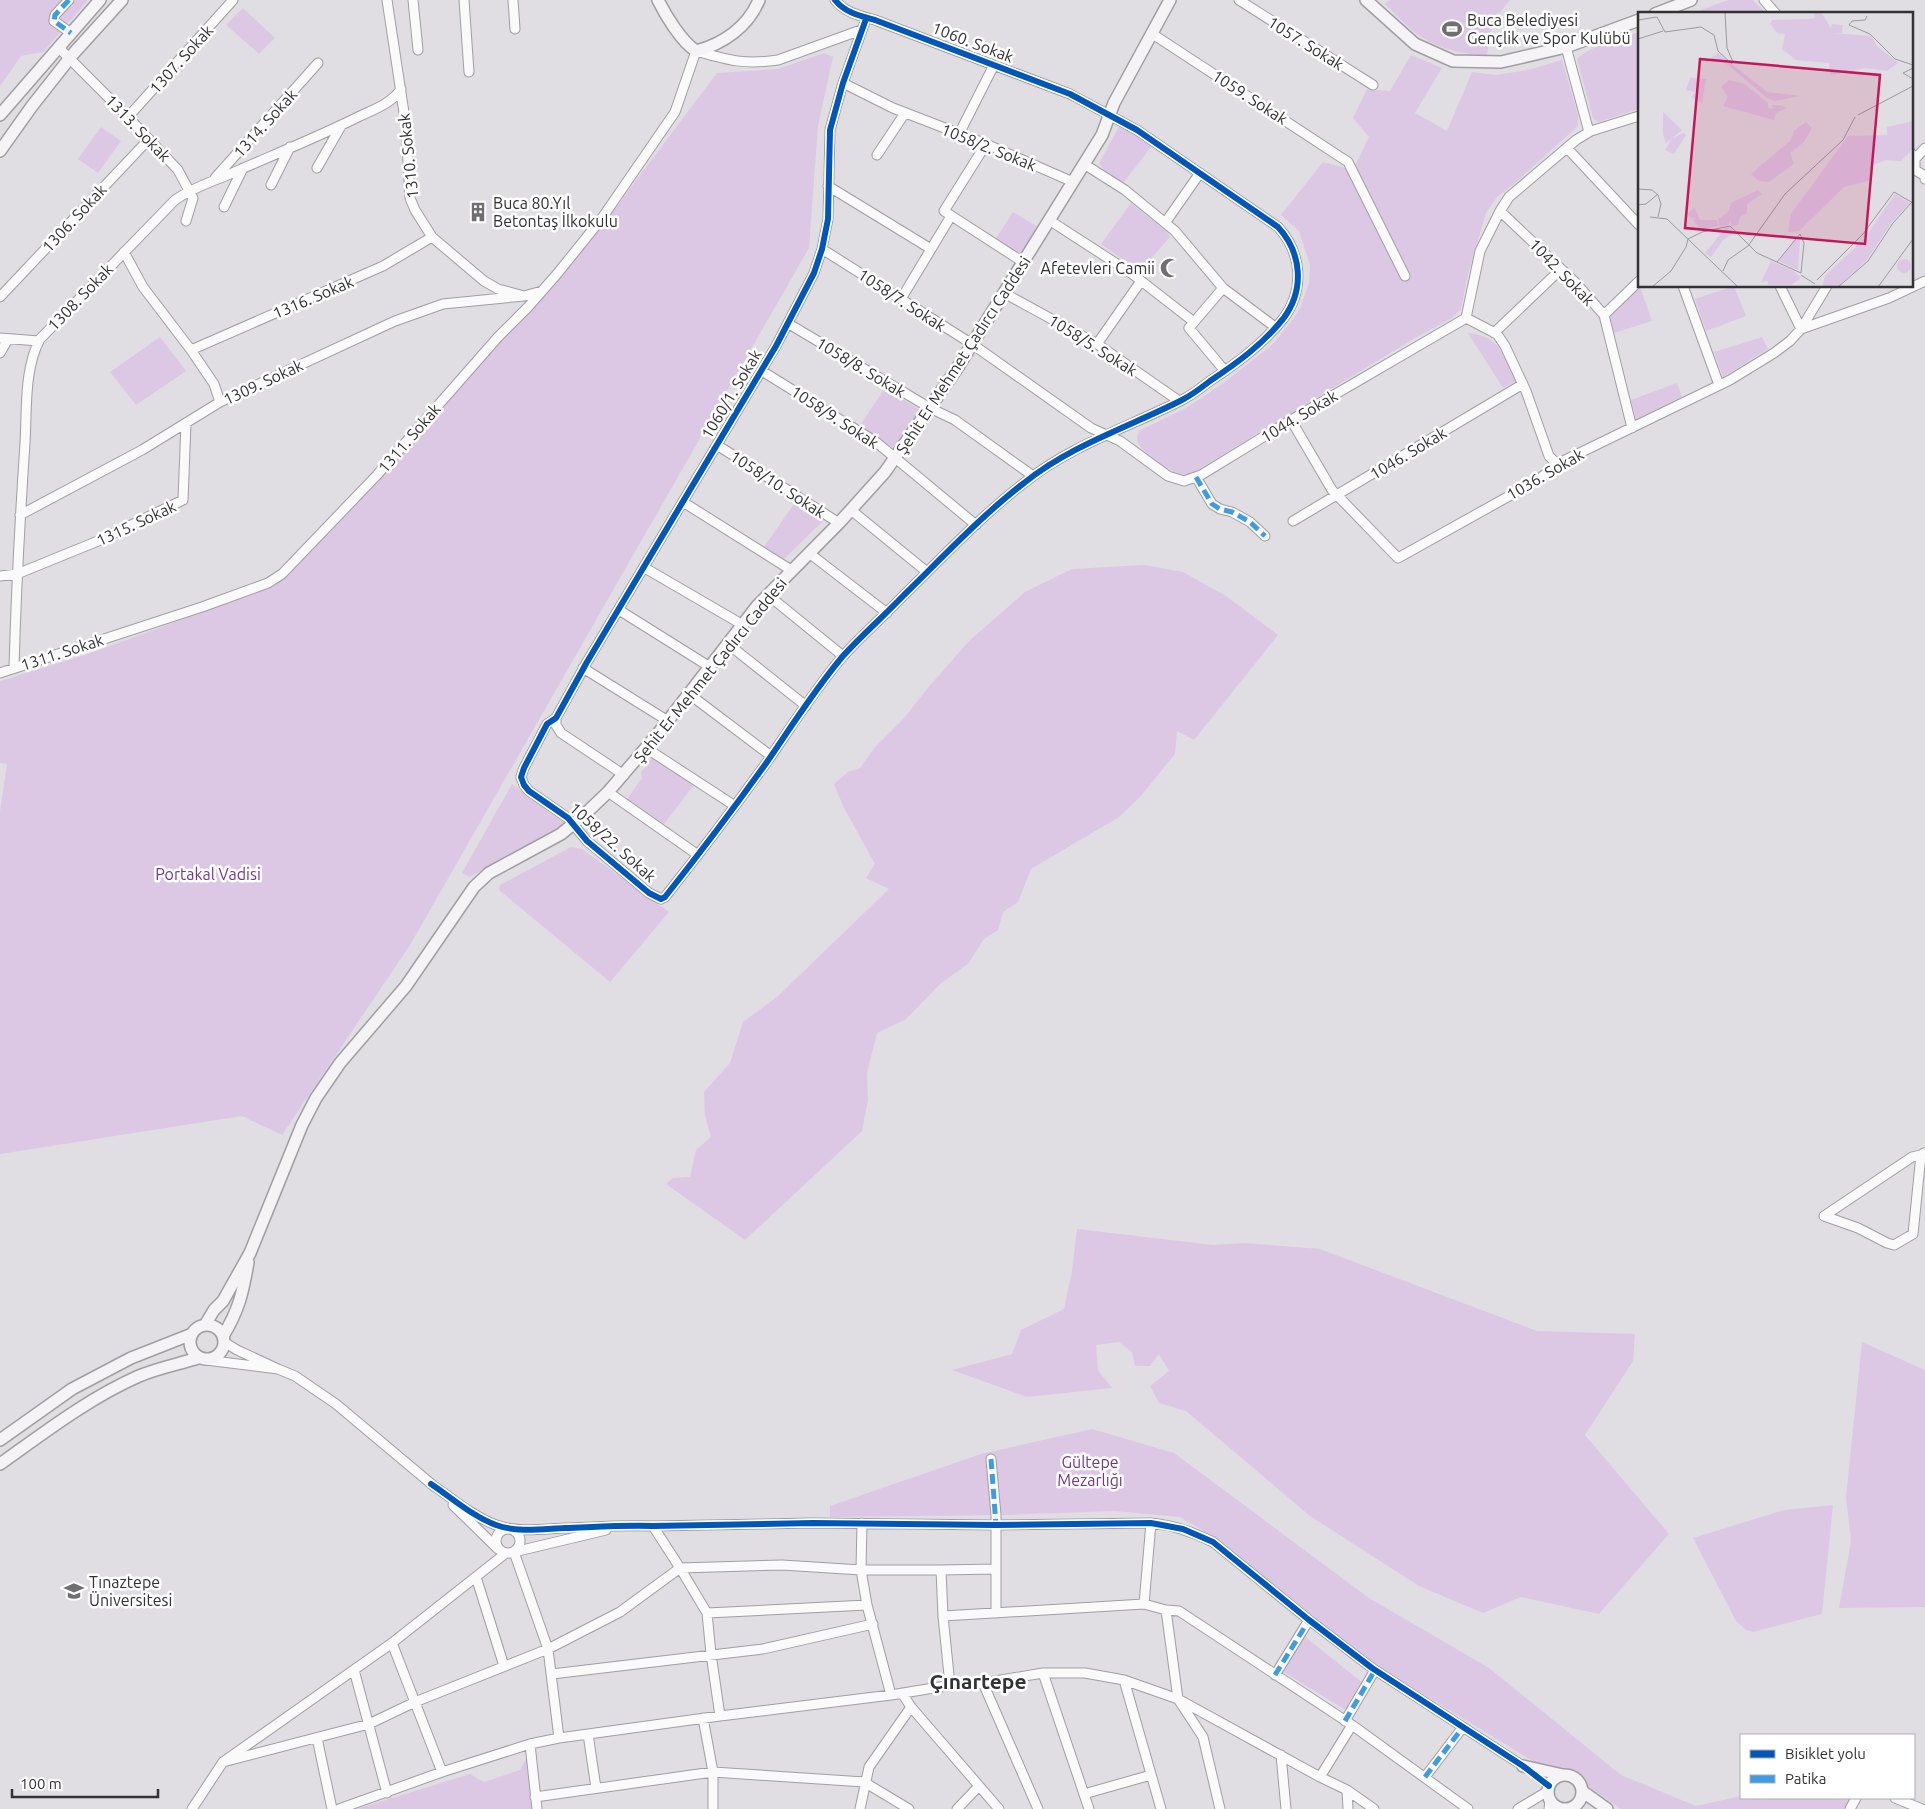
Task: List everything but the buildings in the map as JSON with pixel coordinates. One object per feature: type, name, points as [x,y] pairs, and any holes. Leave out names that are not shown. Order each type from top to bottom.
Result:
[{"type":"main road","points":[[0,115],[100,0]]},
{"type":"main road","points":[[0,151],[69,58],[122,0]]},
{"type":"main road","points":[[658,0],[668,20],[690,47],[696,51],[710,47],[740,29],[748,20],[759,0]]},
{"type":"main road","name":"Şehit Er Mehmet Çadırcı Caddesi","points":[[205,1325],[214,1310],[223,1302],[250,1252],[302,1125],[316,1098],[340,1063],[406,986],[481,879],[561,834],[608,792],[668,721],[743,624],[768,595],[839,523],[896,458],[972,344],[1102,135],[1114,103],[1170,0]]},
{"type":"main road","points":[[1660,12],[1691,0]]},
{"type":"main road","points":[[1373,2],[1414,44],[1453,61],[1501,62],[1566,47],[1638,20]]},
{"type":"main road","name":"Şehit Er Mehmet Çadırcı Caddesi","points":[[224,1339],[242,1296],[250,1252]]},
{"type":"main road","points":[[0,1440],[72,1389],[131,1358],[192,1334],[200,1326],[205,1325],[216,1328],[224,1339],[223,1348],[216,1357],[141,1375],[76,1410],[0,1464]]},
{"type":"main road","points":[[192,1334],[190,1339],[191,1350],[202,1359]]},
{"type":"main road","points":[[1523,1766],[1574,1778],[1581,1786],[1582,1791],[1579,1801],[1568,1809],[1556,1807],[1523,1766]]},
{"type":"main road","points":[[1549,1797],[1554,1778],[1564,1775]]},
{"type":"main road","points":[[1582,1791],[1607,1809]]},
{"type":"street","points":[[69,0],[55,15],[54,21],[70,33]]},
{"type":"street","name":"1307. Sokak","points":[[128,117],[233,0]]},
{"type":"street","name":"1310. Sokak","points":[[388,0],[401,89],[410,198],[415,210],[432,237],[484,281],[498,289],[524,296],[543,291]]},
{"type":"street","points":[[413,0],[418,50]]},
{"type":"street","points":[[464,0],[469,72]]},
{"type":"street","points":[[513,0],[515,29]]},
{"type":"street","points":[[835,0],[846,10],[866,19]]},
{"type":"street","name":"1057. Sokak","points":[[1239,0],[1373,85]]},
{"type":"street","points":[[1764,0],[1774,12]]},
{"type":"street","name":"1060/1. Sokak","points":[[524,785],[522,777],[524,768],[547,724],[556,718],[583,668],[789,324],[814,274],[822,249],[828,219],[830,130],[843,83],[866,19]]},
{"type":"street","name":"1060. Sokak","points":[[661,899],[665,897],[735,806],[843,656],[976,525],[1033,476],[1104,435],[1179,401],[1225,371],[1255,348],[1276,327],[1290,309],[1297,291],[1298,270],[1290,243],[1278,227],[1137,130],[1070,94],[875,20],[866,19]]},
{"type":"street","points":[[696,51],[733,62],[765,62],[778,60],[861,30]]},
{"type":"street","name":"1059. Sokak","points":[[1152,34],[1348,162],[1404,276]]},
{"type":"street","points":[[1566,47],[1589,132]]},
{"type":"street","name":"1313. Sokak","points":[[58,48],[128,117],[178,170],[189,190]]},
{"type":"street","name":"1311. Sokak","points":[[0,672],[210,604],[268,583],[282,574],[377,475],[498,337],[543,291],[602,218],[675,112],[696,51]]},
{"type":"street","name":"1314. Sokak","points":[[212,182],[318,63]]},
{"type":"street","points":[[959,134],[994,65]]},
{"type":"street","name":"1058/2. Sokak","points":[[843,83],[905,113],[986,144],[1073,182]]},
{"type":"street","name":"1308. Sokak","points":[[14,668],[20,515],[31,365],[39,342],[53,324],[175,200],[189,190],[342,126],[388,102],[397,96],[401,89]]},
{"type":"street","points":[[877,155],[905,113]]},
{"type":"street","points":[[1563,461],[1555,462],[1549,456],[1523,384],[1505,346],[1494,333],[1466,318],[1480,251],[1500,211],[1509,198],[1567,148],[1589,132],[1638,116]]},
{"type":"street","points":[[317,168],[342,126]]},
{"type":"street","name":"1306. Sokak","points":[[0,297],[149,139]]},
{"type":"street","points":[[986,144],[944,211],[1023,262]]},
{"type":"street","points":[[271,185],[290,147]]},
{"type":"street","points":[[1567,148],[1638,224]]},
{"type":"street","points":[[1925,148],[1913,156],[1913,172],[1925,176],[1925,180]]},
{"type":"street","points":[[1084,164],[1125,190],[1174,230],[1222,288],[1276,327]]},
{"type":"street","points":[[224,207],[243,168]]},
{"type":"street","points":[[1165,223],[1200,173]]},
{"type":"street","points":[[828,186],[931,249]]},
{"type":"street","points":[[186,221],[193,198],[189,190]]},
{"type":"street","name":"1042. Sokak","points":[[1500,211],[1575,282],[1604,315],[1632,428]]},
{"type":"street","points":[[901,299],[951,216]]},
{"type":"street","points":[[1049,220],[1142,281],[1194,322]]},
{"type":"street","name":"1316. Sokak","points":[[191,350],[383,266],[432,237]]},
{"type":"street","name":"1058/7. Sokak","points":[[822,249],[972,344],[1091,428],[1104,435]]},
{"type":"street","points":[[124,252],[143,287],[191,350],[214,384],[220,402]]},
{"type":"street","points":[[1494,333],[1561,269]]},
{"type":"street","points":[[1097,344],[1142,281]]},
{"type":"street","points":[[1912,287],[1925,281]]},
{"type":"street","points":[[1604,315],[1638,282]]},
{"type":"street","points":[[1222,288],[1189,328],[1225,371]]},
{"type":"street","points":[[1684,288],[1719,385]]},
{"type":"street","points":[[1781,288],[1801,329],[1882,301],[1910,288]]},
{"type":"street","name":"1036. Sokak","points":[[1291,420],[1332,490],[1398,558],[1536,481],[1563,461],[1719,385],[1774,352],[1801,329],[1826,288]]},
{"type":"street","name":"1058/5. Sokak","points":[[1004,293],[1097,344],[1179,401]]},
{"type":"street","name":"1309. Sokak","points":[[20,515],[142,450],[220,402],[395,321],[443,304],[524,296]]},
{"type":"street","name":"1044. Sokak","points":[[1196,477],[1466,318]]},
{"type":"street","name":"1058/8. Sokak","points":[[789,324],[930,408],[955,420],[1033,476]]},
{"type":"street","points":[[0,353],[4,339],[39,342]]},
{"type":"street","name":"1058/9. Sokak","points":[[762,370],[876,442],[976,525]]},
{"type":"street","name":"1046. Sokak","points":[[1293,521],[1523,384]]},
{"type":"street","name":"1315. Sokak","points":[[17,574],[98,541],[183,500],[186,423]]},
{"type":"street","points":[[1104,435],[1120,441],[1168,476],[1184,481],[1196,477],[1212,504],[1250,522],[1265,536]]},
{"type":"street","name":"1058/10. Sokak","points":[[717,445],[839,523]]},
{"type":"street","points":[[682,502],[792,570]]},
{"type":"street","name":"1058/10. Sokak","points":[[851,510],[928,572]]},
{"type":"street","points":[[809,552],[887,613]]},
{"type":"street","points":[[644,568],[743,624]]},
{"type":"street","points":[[0,576],[17,574]]},
{"type":"street","points":[[768,595],[843,656]]},
{"type":"street","points":[[618,610],[710,667]]},
{"type":"street","points":[[728,644],[806,706]]},
{"type":"street","points":[[583,668],[668,721]]},
{"type":"street","points":[[689,694],[771,756]]},
{"type":"street","points":[[556,718],[556,725],[561,733],[624,775]]},
{"type":"street","points":[[646,748],[735,806]]},
{"type":"street","name":"1058/22. Sokak","points":[[524,785],[529,791],[568,818],[587,841],[649,894],[661,899]]},
{"type":"street","points":[[608,792],[698,855]]},
{"type":"street","points":[[1923,1154],[1913,1234],[1894,1245],[1886,1243],[1858,1228],[1824,1216],[1912,1157],[1923,1154]]},
{"type":"street","points":[[224,1339],[237,1350],[294,1376],[336,1404],[431,1484],[506,1551]]},
{"type":"street","points":[[202,1359],[278,1369]]},
{"type":"street","points":[[991,1459],[996,1516],[996,1613]]},
{"type":"street","points":[[431,1484],[476,1516],[496,1525],[530,1530],[627,1525],[862,1523],[996,1525],[1151,1523],[1183,1529],[1213,1542],[1309,1620],[1375,1670],[1523,1766]]},
{"type":"street","points":[[862,1523],[861,1570],[867,1605],[890,1695]]},
{"type":"street","points":[[1144,1604],[1151,1523]]},
{"type":"street","points":[[506,1551],[627,1525]]},
{"type":"street","points":[[653,1526],[707,1614],[720,1716]]},
{"type":"street","points":[[192,1809],[223,1762],[392,1644],[506,1551],[520,1546],[521,1539],[517,1532],[510,1528],[502,1530],[496,1536],[496,1541],[506,1551],[548,1649],[559,1738]]},
{"type":"street","points":[[223,1762],[369,1724],[415,1702],[548,1649],[620,1612],[680,1568],[782,1565],[861,1570],[995,1569]]},
{"type":"street","points":[[941,1570],[943,1616],[950,1685]]},
{"type":"street","points":[[476,1577],[504,1666]]},
{"type":"street","points":[[943,1616],[1144,1604],[1166,1610],[1179,1611],[1348,1723],[1468,1809]]},
{"type":"street","points":[[707,1614],[867,1605]]},
{"type":"street","points":[[1166,1610],[1178,1699],[1204,1737],[1220,1809]]},
{"type":"street","points":[[1275,1675],[1309,1620]]},
{"type":"street","points":[[552,1674],[763,1648],[872,1624]]},
{"type":"street","points":[[392,1644],[442,1772]]},
{"type":"street","points":[[354,1670],[387,1793]]},
{"type":"street","points":[[1320,1777],[1375,1670]]},
{"type":"street","points":[[1043,1673],[1089,1809]]},
{"type":"street","points":[[339,1809],[442,1772],[530,1744],[559,1738],[890,1695],[950,1685],[983,1683],[1043,1673],[1085,1673],[1124,1680],[1178,1699],[1347,1790],[1374,1809]]},
{"type":"street","points":[[1124,1680],[1161,1809]]},
{"type":"street","points":[[983,1683],[1038,1809]]},
{"type":"street","points":[[902,1693],[911,1707],[999,1809]]},
{"type":"street","points":[[860,1809],[864,1782],[869,1767],[911,1707]]},
{"type":"street","points":[[703,1718],[713,1772],[714,1809]]},
{"type":"street","points":[[1424,1778],[1463,1727]]},
{"type":"street","points":[[588,1734],[596,1788]]},
{"type":"street","points":[[317,1738],[332,1809]]},
{"type":"street","points":[[530,1744],[537,1809]]},
{"type":"street","points":[[1281,1755],[1286,1809]]},
{"type":"street","points":[[535,1797],[713,1772],[864,1782],[909,1809]]},
{"type":"street","points":[[1084,1794],[1151,1774]]},
{"type":"street","points":[[957,1809],[979,1786]]},
{"type":"street","points":[[1347,1790],[1348,1809]]},
{"type":"street","points":[[1518,1809],[1549,1797]]},
{"type":"street","points":[[1897,1799],[1922,1809]]},
{"type":"green space","points":[[0,0],[88,0],[43,52],[21,56],[0,86]]},
{"type":"green space","name":"Buca Belediyesi Gençlik ve Spor Kulübü","points":[[1389,0],[1510,0],[1493,21],[1487,55],[1454,51],[1438,46],[1423,38],[1408,27],[1385,4]]},
{"type":"green space","points":[[1728,0],[1753,0],[1765,12],[1695,12]]},
{"type":"green space","points":[[243,8],[275,38],[259,54],[226,25]]},
{"type":"green space","points":[[1638,32],[1638,109],[1598,122],[1593,118],[1577,59],[1598,46]]},
{"type":"green space","name":"Portakal Vadisi","points":[[824,53],[833,57],[818,126],[809,248],[410,945],[282,1135],[242,1116],[0,1154],[0,811],[7,764],[0,763],[0,681],[88,654],[274,586],[613,211],[717,73],[778,69]]},
{"type":"green space","points":[[1411,55],[1442,68],[1415,113],[1447,131],[1472,72],[1496,75],[1528,70],[1562,60],[1578,115],[1578,126],[1497,197],[1486,213],[1468,274],[1461,309],[1452,318],[1415,338],[1194,472],[1182,474],[1170,470],[1147,454],[1138,442],[1138,433],[1186,408],[1222,384],[1272,345],[1294,318],[1301,306],[1309,283],[1310,265],[1299,231],[1281,215],[1323,162],[1353,170],[1369,137],[1353,118],[1367,89],[1390,91]]},
{"type":"green space","points":[[1120,125],[1152,146],[1123,183],[1105,171],[1099,163]]},
{"type":"green space","points":[[101,127],[121,141],[98,173],[78,159]]},
{"type":"green space","points":[[1131,203],[1167,232],[1170,237],[1140,271],[1101,244]]},
{"type":"green space","points":[[1013,212],[1039,228],[1020,260],[993,243]]},
{"type":"green space","points":[[1640,288],[1652,321],[1614,333],[1610,316]]},
{"type":"green space","points":[[1728,288],[1735,288],[1746,316],[1706,331],[1695,299]]},
{"type":"green space","points":[[1468,333],[1487,338],[1500,348],[1516,381],[1503,388]]},
{"type":"green space","points":[[160,337],[186,371],[136,405],[110,372]]},
{"type":"green space","points":[[1762,337],[1768,349],[1723,377],[1714,352]]},
{"type":"green space","points":[[1677,383],[1682,397],[1636,420],[1631,400]]},
{"type":"green space","points":[[885,388],[920,410],[895,449],[859,427]]},
{"type":"green space","points":[[796,501],[824,520],[784,559],[764,547]]},
{"type":"green space","points":[[1145,565],[1183,572],[1226,596],[1278,635],[1194,740],[1177,731],[1175,754],[1140,797],[1119,817],[1031,869],[1018,902],[1003,912],[998,930],[984,939],[968,964],[941,983],[906,1019],[877,1033],[867,1073],[868,1100],[862,1131],[745,1240],[666,1184],[673,1178],[690,1177],[696,1150],[711,1137],[705,1116],[704,1092],[730,1063],[743,1022],[778,996],[889,889],[866,878],[875,864],[844,808],[834,784],[848,772],[860,768],[875,747],[905,717],[969,641],[1025,592],[1072,569]]},
{"type":"green space","points":[[653,757],[694,785],[664,824],[629,803],[627,799],[642,778],[641,772]]},
{"type":"green space","points":[[512,784],[565,823],[470,877],[462,873]]},
{"type":"green space","points":[[571,847],[582,849],[669,912],[610,982],[499,890],[500,885]]},
{"type":"green space","points":[[1077,1229],[1213,1245],[1244,1243],[1320,1249],[1537,1331],[1635,1334],[1633,1361],[1585,1435],[1669,1534],[1599,1614],[1521,1597],[1483,1613],[1419,1586],[1310,1516],[1186,1411],[1159,1403],[1150,1386],[1169,1371],[1159,1354],[1150,1366],[1135,1366],[1132,1352],[1119,1342],[1096,1345],[1098,1370],[1112,1388],[1027,1397],[952,1370],[1012,1354],[1021,1330],[1064,1309],[1072,1271]]},
{"type":"green space","points":[[1862,1342],[1925,1370],[1925,1607],[1839,1608],[1851,1541],[1846,1497]]},
{"type":"green space","name":"Gültepe Mezarlığı","points":[[1092,1429],[1174,1453],[1369,1598],[1489,1668],[1621,1775],[1696,1806],[1740,1796],[1740,1799],[1851,1799],[1844,1809],[1621,1809],[1566,1771],[1536,1763],[1364,1658],[1221,1541],[1180,1517],[1114,1511],[1003,1515],[830,1517],[830,1506],[981,1454]]},
{"type":"green space","points":[[1833,1505],[1822,1614],[1753,1632],[1746,1630],[1736,1621],[1693,1538],[1784,1510]]},
{"type":"green space","points":[[1304,1636],[1363,1683],[1347,1711],[1281,1670]]},
{"type":"green space","points":[[527,1756],[536,1809],[357,1809],[470,1774],[484,1782],[520,1770]]},
{"type":"marked path","points":[[69,0],[55,15],[54,21],[71,33]]},
{"type":"marked path","points":[[1196,477],[1212,504],[1250,522],[1265,536]]},
{"type":"marked path","points":[[991,1459],[996,1525]]},
{"type":"marked path","points":[[1275,1675],[1309,1620]]},
{"type":"marked path","points":[[1345,1721],[1375,1670]]},
{"type":"marked path","points":[[1425,1777],[1463,1727]]},
{"type":"cycle path","points":[[835,0],[844,8],[854,13],[1070,94],[1137,130],[1278,227],[1286,237],[1296,260],[1298,272],[1295,296],[1283,319],[1267,337],[1210,381],[1186,398],[1101,437],[1061,458],[1024,483],[962,537],[843,656],[704,847],[665,897],[661,899],[649,893],[587,841],[568,818],[529,791],[521,777],[547,724],[556,718],[587,662],[776,346],[814,273],[822,249],[828,219],[830,130],[843,83],[866,19]]},
{"type":"cycle path","points":[[431,1484],[470,1512],[487,1521],[496,1525],[521,1530],[620,1526],[813,1523],[996,1525],[1151,1523],[1183,1529],[1213,1542],[1309,1620],[1372,1668],[1523,1766],[1549,1786]]},
{"type":"place","name":"Buca Belediyesi Gençlik ve Spor Kulübü","points":[[1452,29]]},
{"type":"place","name":"Buca 80.Yıl Betontaş İlkokulu","points":[[478,212]]},
{"type":"place","name":"Afetevleri Camii","points":[[1170,268]]},
{"type":"place","name":"Tınaztepe Üniversitesi","points":[[74,1591]]},
{"type":"district","name":"Çınartepe","points":[[978,1681]]}]
